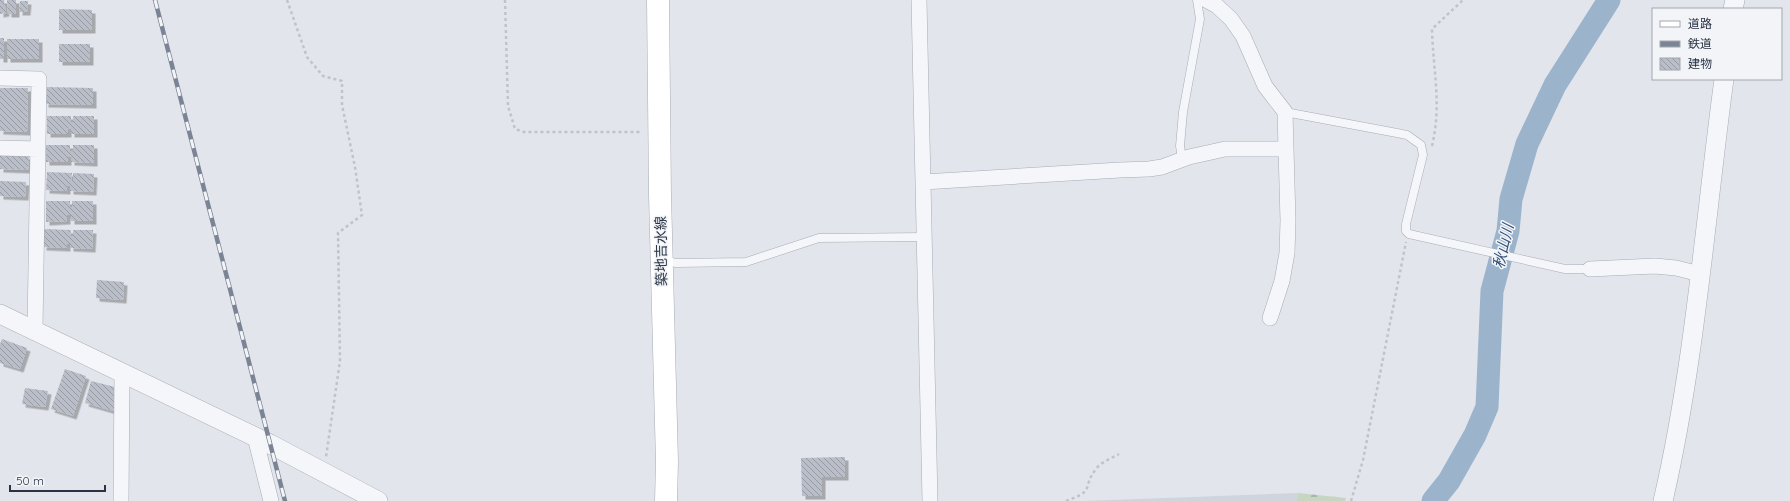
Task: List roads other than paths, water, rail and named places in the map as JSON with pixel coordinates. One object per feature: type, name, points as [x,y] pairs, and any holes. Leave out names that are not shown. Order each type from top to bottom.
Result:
[{"type":"main road","name":"築地吉水線","points":[[658,0],[659,131],[668,462],[666,501]]},
{"type":"street","points":[[919,0],[930,501]]},
{"type":"street","points":[[1206,0],[1217,6],[1231,19],[1243,36],[1265,86],[1285,112],[1288,221],[1286,253],[1282,281],[1270,318]]},
{"type":"street","points":[[0,78],[39,79],[35,330]]},
{"type":"street","points":[[1662,501],[1676,440],[1684,390],[1724,80]]},
{"type":"street","points":[[0,148],[38,149]]},
{"type":"street","points":[[923,182],[1112,170],[1149,170],[1205,152],[1225,149],[1286,149]]},
{"type":"street","points":[[1590,269],[1655,266],[1676,268],[1700,274]]},
{"type":"street","points":[[0,314],[255,437],[378,501]]},
{"type":"street","points":[[121,501],[122,372]]},
{"type":"street","points":[[255,437],[271,501]]},
{"type":"lane","points":[[1182,159],[1180,146],[1183,112],[1200,19],[1197,0]]},
{"type":"lane","points":[[1285,112],[1407,135],[1421,145],[1423,155],[1406,224],[1406,231],[1414,236],[1565,268],[1590,269]]},
{"type":"lane","points":[[662,260],[676,263],[746,262],[819,238],[924,237]]},
{"type":"waterway","name":"秋山川","points":[[1433,501],[1449,481],[1475,435],[1487,407],[1492,291],[1508,231],[1511,199],[1527,144],[1555,85],[1609,0]]},
{"type":"railway","points":[[155,0],[285,501]]}]
